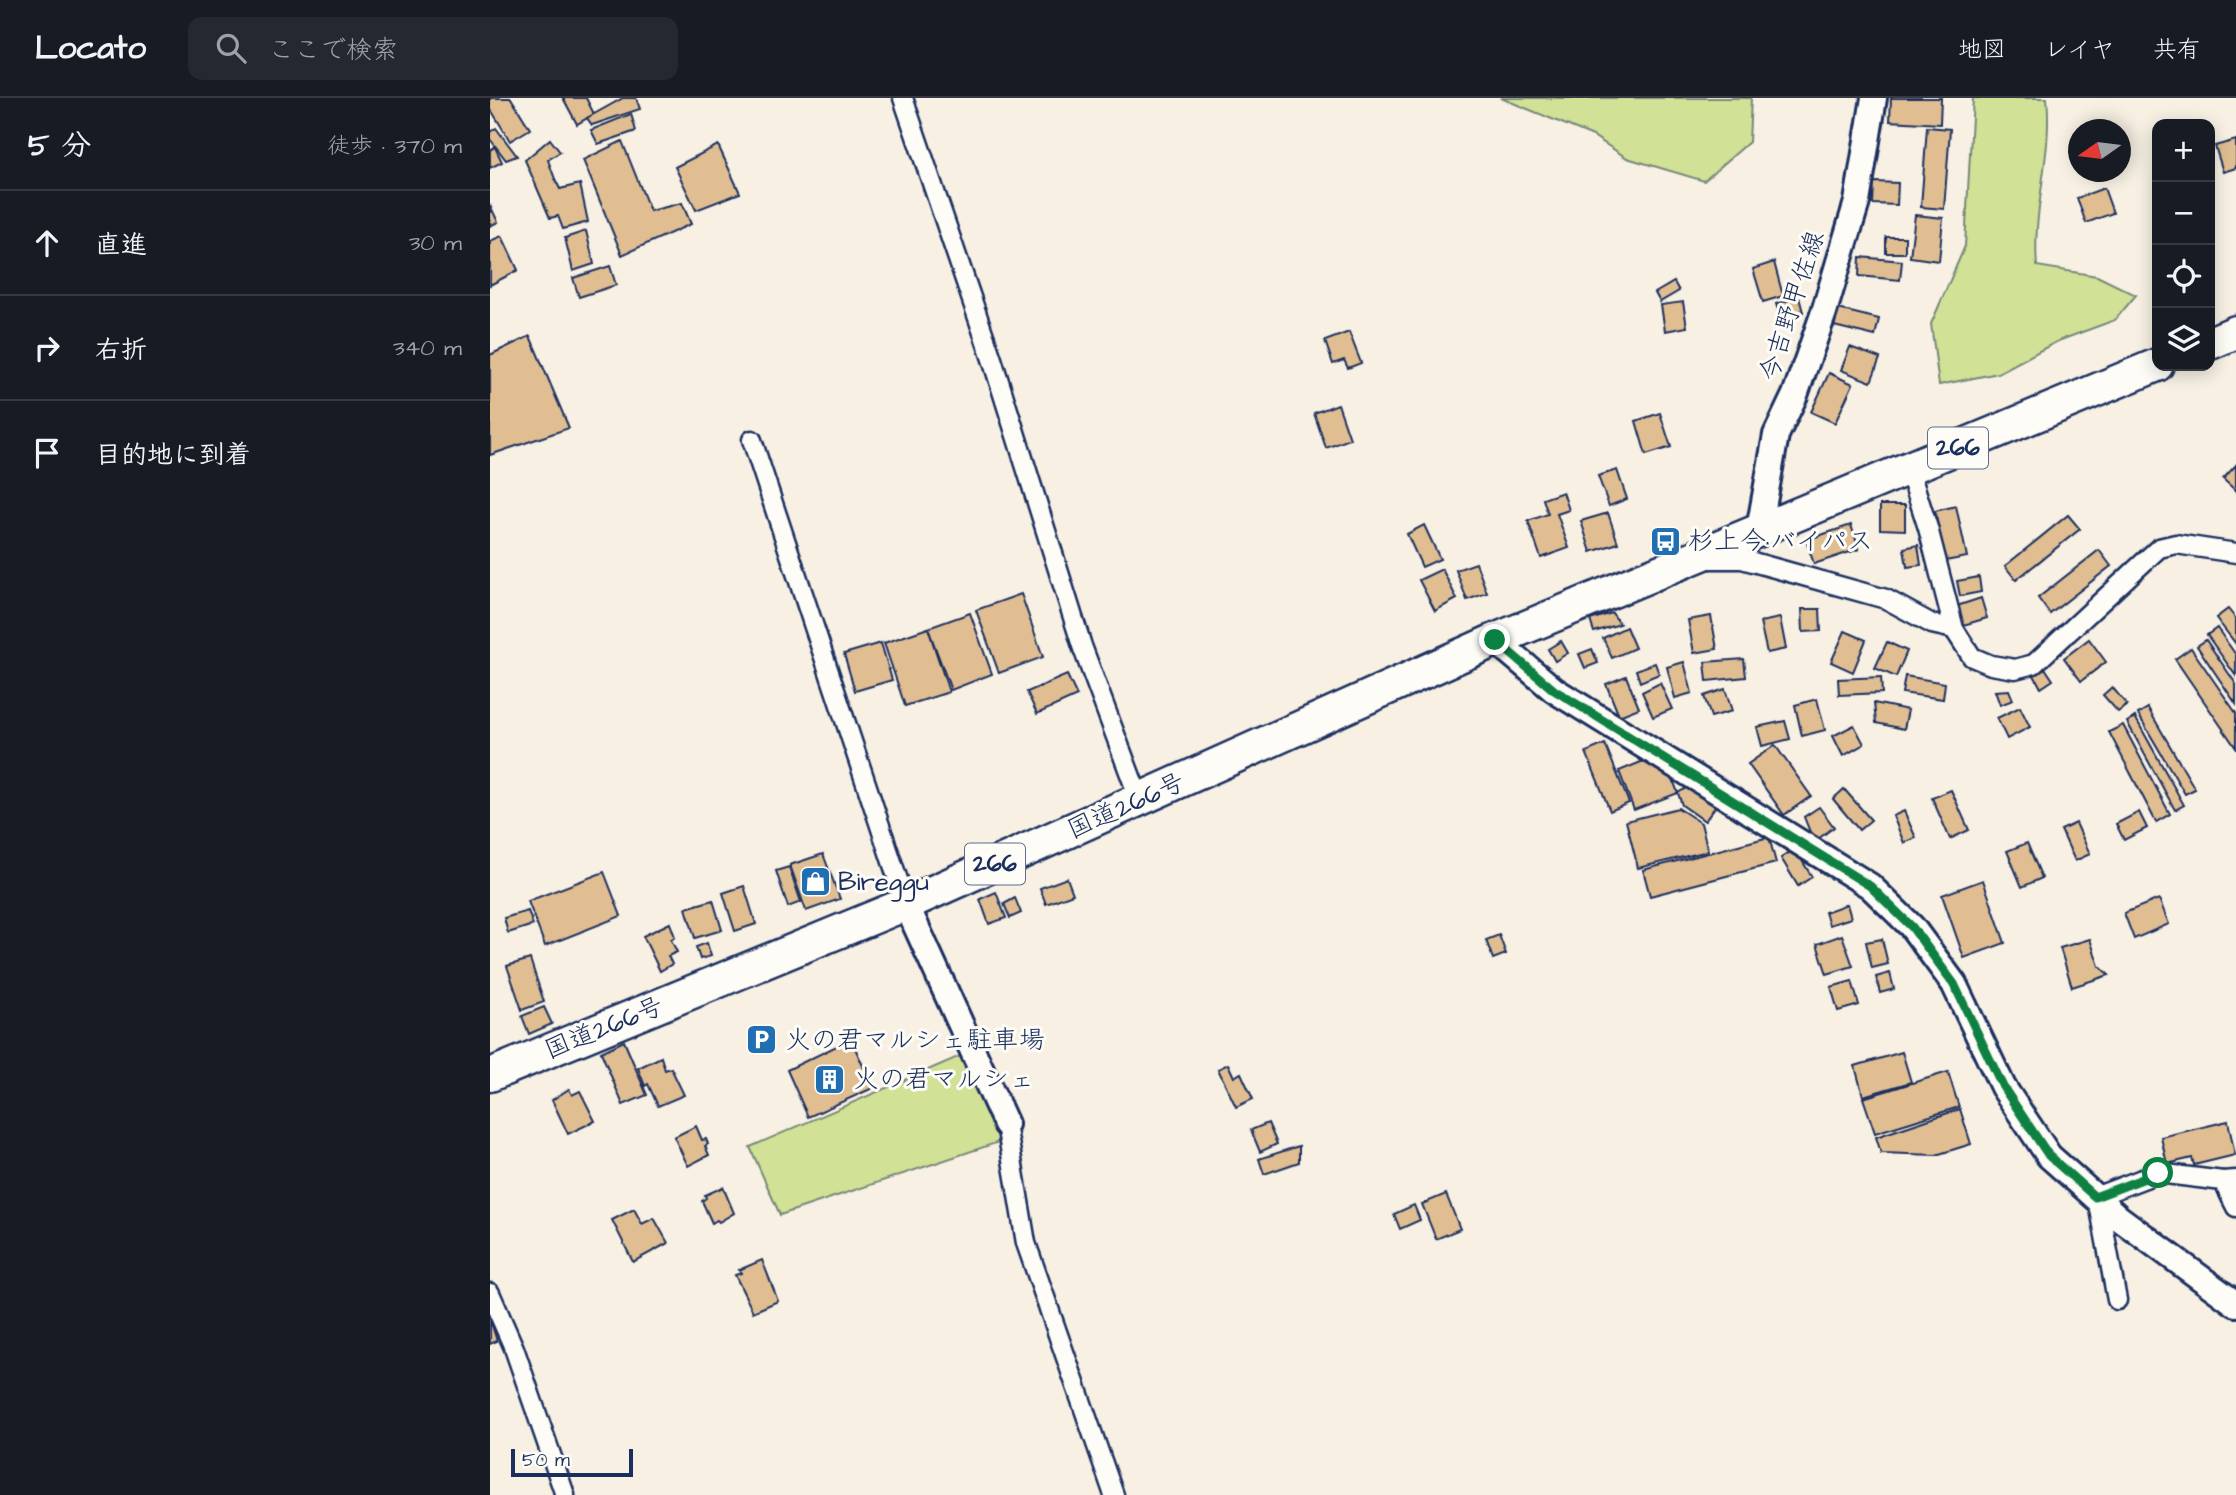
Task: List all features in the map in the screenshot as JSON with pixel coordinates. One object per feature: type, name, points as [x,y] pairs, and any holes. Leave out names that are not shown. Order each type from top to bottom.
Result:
[{"type":"highway","points":[[2215,341],[2236,332]]},
{"type":"highway","name":"266","points":[[1759,530],[2152,367]]},
{"type":"highway","name":"国道266号","points":[[490,1075],[906,904],[1495,640],[1759,530]]},
{"type":"street","points":[[903,98],[992,359],[1082,646],[1140,801]]},
{"type":"street","name":"今吉野甲佐線","points":[[1759,530],[1776,435],[1795,395],[1824,312],[1857,202],[1874,98]]},
{"type":"street","points":[[752,440],[906,904],[1006,1125],[1026,1243],[1114,1495]]},
{"type":"street","points":[[1909,469],[1928,528],[1954,629],[1972,657],[1991,665],[2015,669],[2034,664],[2159,548],[2176,544],[2236,553]]},
{"type":"street","points":[[1688,559],[1742,559],[1886,599],[1932,624],[1954,629]]},
{"type":"street","points":[[1495,640],[1554,690],[1870,886],[1912,927],[1954,984],[2003,1087],[2049,1156],[2095,1197],[2236,1304]]},
{"type":"street","points":[[2095,1197],[2158,1173],[2229,1181],[2236,1207]]},
{"type":"street","points":[[2095,1197],[2100,1209],[2117,1300]]},
{"type":"street","points":[[490,1293],[514,1348],[565,1495]]},
{"type":"green space","points":[[1501,98],[1751,98],[1749,142],[1704,181],[1627,158],[1593,136]]},
{"type":"green space","points":[[1973,98],[2047,98],[2047,140],[2037,224],[2037,266],[2097,276],[2136,295],[2115,320],[2058,341],[1998,373],[1939,385],[1931,324],[1965,246]]},
{"type":"green space","points":[[967,1053],[1005,1140],[780,1215],[750,1147]]},
{"type":"building","points":[[490,98],[511,98],[530,129],[510,141],[490,108]]},
{"type":"building","points":[[563,98],[586,98],[594,114],[577,124]]},
{"type":"building","points":[[623,98],[636,98],[640,109],[592,125],[587,118]]},
{"type":"building","points":[[1891,98],[1941,98],[1940,124],[1890,121]]},
{"type":"building","points":[[631,114],[636,131],[598,144],[591,130]]},
{"type":"building","points":[[1927,127],[1950,129],[1944,209],[1921,207]]},
{"type":"building","points":[[496,128],[517,156],[506,160],[490,139],[490,132]]},
{"type":"building","points":[[550,139],[560,152],[548,160],[555,179],[560,189],[580,184],[588,222],[563,229],[558,216],[550,218],[525,160]]},
{"type":"building","points":[[2236,140],[2236,168],[2223,172],[2215,146]]},
{"type":"building","points":[[622,141],[650,211],[682,203],[691,224],[622,255],[583,160]]},
{"type":"building","points":[[718,145],[740,193],[696,210],[675,167]]},
{"type":"building","points":[[495,147],[502,162],[490,168],[490,150]]},
{"type":"building","points":[[1874,182],[1898,183],[1897,205],[1873,204]]},
{"type":"building","points":[[2104,188],[2113,213],[2086,223],[2077,198]]},
{"type":"building","points":[[490,205],[498,222],[490,226]]},
{"type":"building","points":[[1915,215],[1943,218],[1939,261],[1910,257]]},
{"type":"building","points":[[586,231],[594,264],[573,271],[565,238]]},
{"type":"building","points":[[502,236],[518,270],[490,285],[490,241]]},
{"type":"building","points":[[1886,237],[1905,237],[1905,253],[1886,253]]},
{"type":"building","points":[[1860,257],[1902,261],[1900,280],[1859,276]]},
{"type":"building","points":[[1774,262],[1783,296],[1763,302],[1753,269]]},
{"type":"building","points":[[610,266],[616,285],[579,297],[573,278]]},
{"type":"building","points":[[1674,282],[1679,291],[1660,302],[1655,293]]},
{"type":"building","points":[[1799,297],[1803,312],[1781,319],[1776,304]]},
{"type":"building","points":[[1683,302],[1687,327],[1665,331],[1661,305]]},
{"type":"building","points":[[1838,309],[1879,319],[1875,336],[1834,326]]},
{"type":"building","points":[[1349,332],[1361,363],[1348,368],[1344,360],[1333,364],[1325,341]]},
{"type":"building","points":[[530,336],[569,428],[490,455],[490,355]]},
{"type":"building","points":[[1850,347],[1880,358],[1871,382],[1841,370]]},
{"type":"building","points":[[1829,373],[1853,384],[1835,423],[1811,412]]},
{"type":"building","points":[[1338,404],[1350,439],[1326,448],[1314,413]]},
{"type":"building","points":[[1660,413],[1671,447],[1646,455],[1636,421]]},
{"type":"building","points":[[2236,465],[2236,491],[2223,479]]},
{"type":"building","points":[[1617,470],[1627,499],[1609,506],[1598,476]]},
{"type":"building","points":[[1563,492],[1569,510],[1557,514],[1569,548],[1541,558],[1528,521],[1548,514],[1543,499]]},
{"type":"building","points":[[1880,505],[1905,505],[1905,530],[1880,529]]},
{"type":"building","points":[[1956,506],[1967,557],[1945,561],[1935,511]]},
{"type":"building","points":[[1608,513],[1618,543],[1591,552],[1581,521]]},
{"type":"building","points":[[2068,515],[2080,529],[2016,580],[2005,566]]},
{"type":"building","points":[[1424,525],[1440,559],[1422,567],[1407,534]]},
{"type":"building","points":[[1851,525],[1859,549],[1814,564],[1806,540]]},
{"type":"building","points":[[1918,545],[1921,565],[1907,567],[1904,548]]},
{"type":"building","points":[[2099,550],[2111,566],[2050,614],[2038,598]]},
{"type":"building","points":[[1476,563],[1487,593],[1467,600],[1456,570]]},
{"type":"building","points":[[1442,569],[1457,599],[1435,611],[1419,580]]},
{"type":"building","points":[[1979,577],[1981,592],[1960,596],[1957,581]]},
{"type":"building","points":[[1021,594],[1043,657],[999,673],[976,610]]},
{"type":"building","points":[[1981,598],[1987,618],[1960,626],[1954,607]]},
{"type":"building","points":[[1802,609],[1820,609],[1821,631],[1803,632]]},
{"type":"building","points":[[2228,609],[2236,619],[2236,644],[2216,618]]},
{"type":"building","points":[[970,613],[992,674],[951,690],[928,628]]},
{"type":"building","points":[[1612,613],[1620,624],[1594,632],[1590,620]]},
{"type":"building","points":[[1711,616],[1717,649],[1694,653],[1688,620]]},
{"type":"building","points":[[1780,618],[1786,649],[1767,653],[1760,622]]},
{"type":"building","points":[[1626,627],[1635,648],[1612,658],[1603,638]]},
{"type":"building","points":[[928,628],[949,692],[905,706],[884,643]]},
{"type":"building","points":[[2217,628],[2236,655],[2236,676],[2207,635]]},
{"type":"building","points":[[1845,631],[1866,640],[1853,672],[1831,662]]},
{"type":"building","points":[[2089,639],[2106,662],[2081,681],[2064,658]]},
{"type":"building","points":[[2206,640],[2236,684],[2236,704],[2197,646]]},
{"type":"building","points":[[1561,641],[1568,653],[1555,661],[1548,649]]},
{"type":"building","points":[[1887,642],[1907,651],[1896,677],[1875,668]]},
{"type":"building","points":[[881,643],[892,680],[855,691],[844,654]]},
{"type":"building","points":[[2191,648],[2236,713],[2236,748],[2175,659]]},
{"type":"building","points":[[1592,649],[1598,663],[1585,668],[1579,654]]},
{"type":"building","points":[[1744,659],[1746,677],[1707,681],[1705,662]]},
{"type":"building","points":[[1684,662],[1692,693],[1675,698],[1667,667]]},
{"type":"building","points":[[1655,663],[1659,674],[1640,682],[1636,670]]},
{"type":"building","points":[[2045,668],[2053,680],[2041,688],[2034,675]]},
{"type":"building","points":[[1067,675],[1077,696],[1037,714],[1027,692]]},
{"type":"building","points":[[1626,676],[1639,708],[1619,716],[1606,684]]},
{"type":"building","points":[[1905,676],[1945,683],[1943,699],[1902,693]]},
{"type":"building","points":[[1881,677],[1882,693],[1839,695],[1838,679]]},
{"type":"building","points":[[1660,683],[1672,709],[1653,717],[1642,692]]},
{"type":"building","points":[[2112,687],[2127,705],[2118,712],[2103,695]]},
{"type":"building","points":[[1725,689],[1732,711],[1711,717],[1704,696]]},
{"type":"building","points":[[2009,690],[2013,700],[2000,705],[1995,691]]},
{"type":"building","points":[[1817,699],[1825,730],[1802,736],[1795,705]]},
{"type":"building","points":[[1874,703],[1908,710],[1904,729],[1876,723]]},
{"type":"building","points":[[2020,707],[2030,727],[2007,739],[1997,718]]},
{"type":"building","points":[[2148,708],[2195,789],[2185,794],[2138,714]]},
{"type":"building","points":[[2135,717],[2184,805],[2175,810],[2127,722]]},
{"type":"building","points":[[1785,721],[1790,739],[1762,746],[1757,727]]},
{"type":"building","points":[[1854,725],[1864,744],[1843,756],[1833,736]]},
{"type":"building","points":[[2123,725],[2170,814],[2156,822],[2109,732]]},
{"type":"building","points":[[1605,744],[1629,803],[1610,811],[1586,752]]},
{"type":"building","points":[[1775,745],[1811,796],[1784,815],[1748,764]]},
{"type":"building","points":[[1651,758],[1670,772],[1678,793],[1634,810],[1619,771]]},
{"type":"building","points":[[1690,786],[1717,804],[1705,821],[1682,805],[1678,793]]},
{"type":"building","points":[[1844,789],[1871,820],[1859,830],[1833,799]]},
{"type":"building","points":[[1951,790],[1969,830],[1950,839],[1932,798]]},
{"type":"building","points":[[1819,807],[1834,827],[1814,842],[1804,817]]},
{"type":"building","points":[[1678,808],[1701,823],[1708,851],[1638,868],[1626,821]]},
{"type":"building","points":[[1904,811],[1916,838],[1904,843],[1893,816]]},
{"type":"building","points":[[2139,812],[2147,828],[2124,840],[2116,824]]},
{"type":"building","points":[[2076,823],[2090,854],[2075,861],[2061,830]]},
{"type":"building","points":[[1769,837],[1776,863],[1650,896],[1643,870]]},
{"type":"building","points":[[2027,843],[2042,878],[2022,887],[2007,851]]},
{"type":"building","points":[[1795,849],[1812,877],[1798,886],[1781,858]]},
{"type":"building","name":"Bireggu","points":[[823,854],[840,899],[806,911],[790,865]]},
{"type":"building","points":[[789,867],[801,902],[788,907],[776,871]]},
{"type":"building","points":[[604,872],[621,916],[545,946],[528,901]]},
{"type":"building","points":[[1067,878],[1073,894],[1046,904],[1040,888]]},
{"type":"building","points":[[1983,880],[2005,943],[1964,958],[1942,895]]},
{"type":"building","points":[[744,886],[756,924],[735,931],[723,893]]},
{"type":"building","points":[[996,892],[1006,918],[989,924],[980,899]]},
{"type":"building","points":[[1015,898],[1021,913],[1010,918],[1004,904]]},
{"type":"building","points":[[2159,899],[2169,924],[2134,939],[2124,913]]},
{"type":"building","points":[[713,900],[722,930],[695,938],[686,908]]},
{"type":"building","points":[[1847,904],[1851,918],[1829,925],[1825,912]]},
{"type":"building","points":[[528,911],[533,925],[508,933],[504,918]]},
{"type":"building","points":[[670,923],[675,937],[671,940],[677,952],[668,956],[672,964],[660,971],[643,936]]},
{"type":"building","points":[[1499,935],[1506,954],[1493,959],[1486,940]]},
{"type":"building","points":[[1842,935],[1853,966],[1827,974],[1817,944]]},
{"type":"building","points":[[1882,939],[1888,964],[1872,968],[1866,942]]},
{"type":"building","points":[[2090,939],[2099,966],[2109,975],[2072,987],[2060,948]]},
{"type":"building","points":[[707,943],[711,956],[700,959],[696,947]]},
{"type":"building","points":[[530,959],[544,1002],[522,1010],[507,966]]},
{"type":"building","points":[[1890,973],[1894,989],[1880,993],[1876,977]]},
{"type":"building","points":[[1852,981],[1859,1005],[1838,1011],[1831,987]]},
{"type":"building","points":[[544,1007],[552,1024],[529,1034],[522,1016]]},
{"type":"building","name":"火の君マルシェ","points":[[851,1039],[873,1088],[808,1117],[787,1070]]},
{"type":"building","points":[[624,1041],[647,1095],[623,1105],[601,1052]]},
{"type":"building","points":[[1902,1052],[1911,1082],[1863,1096],[1855,1066]]},
{"type":"building","points":[[661,1057],[665,1070],[671,1068],[684,1095],[658,1106],[648,1084],[645,1086],[638,1068]]},
{"type":"building","points":[[1228,1064],[1234,1077],[1241,1073],[1253,1099],[1236,1107],[1218,1069]]},
{"type":"building","points":[[1948,1072],[1959,1107],[1875,1133],[1863,1098]]},
{"type":"building","points":[[569,1089],[572,1095],[580,1091],[595,1121],[568,1134],[552,1100]]},
{"type":"building","points":[[1960,1109],[1971,1144],[1936,1155],[1881,1153],[1876,1137]]},
{"type":"building","points":[[2228,1121],[2235,1155],[2194,1165],[2192,1158],[2167,1164],[2161,1137]]},
{"type":"building","points":[[1268,1123],[1277,1144],[1260,1152],[1251,1130]]},
{"type":"building","points":[[696,1126],[702,1140],[706,1139],[708,1144],[705,1146],[709,1155],[688,1166],[674,1137]]},
{"type":"building","points":[[1299,1146],[1299,1162],[1264,1174],[1259,1159]]},
{"type":"building","points":[[723,1187],[734,1213],[712,1223],[702,1201],[706,1198],[705,1195]]},
{"type":"building","points":[[1446,1194],[1460,1229],[1436,1239],[1422,1204]]},
{"type":"building","points":[[1414,1205],[1420,1220],[1400,1229],[1394,1214]]},
{"type":"building","points":[[634,1209],[642,1224],[654,1218],[668,1243],[633,1262],[612,1220]]},
{"type":"building","points":[[762,1260],[778,1301],[753,1312],[735,1275],[741,1273],[739,1270]]},
{"type":"building","points":[[490,1319],[497,1341],[490,1344]]},
{"type":"place","name":"杉上今·バイパス","points":[[1665,541]]},
{"type":"place","name":"Bireggu","points":[[815,882]]},
{"type":"place","name":"火の君マルシェ駐車場","points":[[762,1040]]},
{"type":"place","name":"火の君マルシェ","points":[[830,1079]]},
{"type":"route","points":[[1495,640],[1554,690],[1870,886],[1912,927],[1954,984],[2003,1087],[2049,1156],[2095,1197],[2158,1173]]}]
